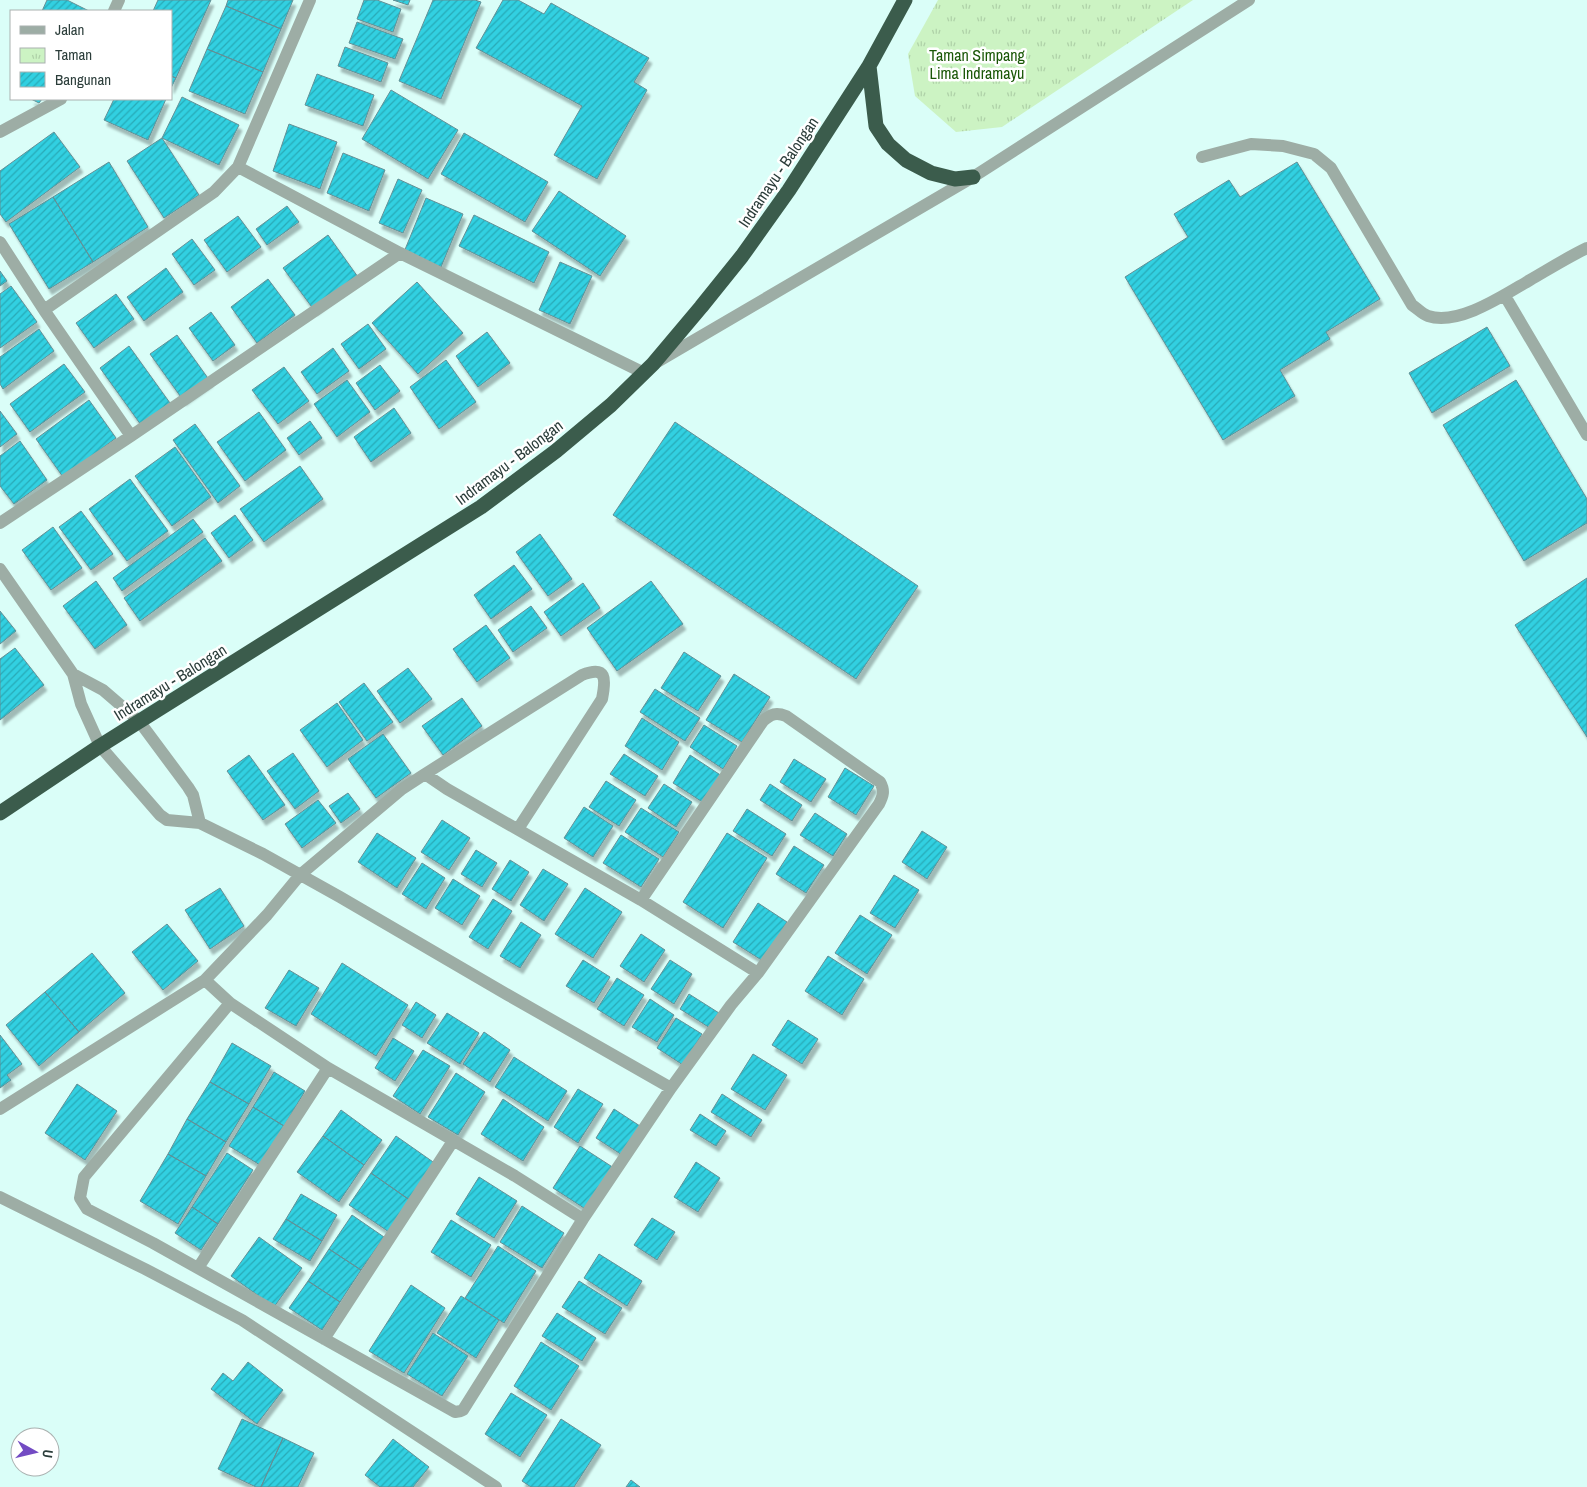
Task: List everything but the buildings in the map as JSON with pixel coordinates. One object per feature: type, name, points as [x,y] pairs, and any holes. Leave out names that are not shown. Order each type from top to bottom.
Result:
[{"type":"highway","name":"Indramayu - Balongan","points":[[0,813],[100,746],[481,507],[556,451],[611,405],[649,368],[742,256],[789,190],[869,66],[905,0]]},
{"type":"highway","points":[[869,66],[876,126],[888,144],[906,160],[931,173],[956,180],[974,177]]},
{"type":"street","points":[[44,310],[214,192],[238,166],[310,0]]},
{"type":"street","points":[[238,166],[400,252],[649,368],[974,177],[1249,0]]},
{"type":"street","points":[[0,132],[59,100]]},
{"type":"street","points":[[1202,157],[1251,144],[1283,146],[1314,154],[1330,168],[1412,305],[1427,315],[1442,318],[1468,313],[1505,296],[1529,280],[1587,248]]},
{"type":"street","points":[[0,242],[44,310],[131,436]]},
{"type":"street","points":[[0,523],[400,252]]},
{"type":"street","points":[[1505,296],[1587,436]]},
{"type":"street","points":[[0,569],[73,674],[81,704],[100,746],[160,815],[168,820],[200,823],[340,896],[671,1088]]},
{"type":"street","points":[[0,1110],[205,980],[266,915],[300,875],[402,789],[582,675],[598,671],[602,674],[605,686],[602,699],[518,829]]},
{"type":"street","points":[[73,674],[103,690],[140,721],[193,795],[200,823]]},
{"type":"street","points":[[230,1003],[84,1177],[80,1198],[87,1209],[153,1243],[453,1411],[461,1411],[583,1219],[671,1088],[731,1006],[758,973],[873,812],[883,796],[884,788],[880,782],[786,716],[780,713],[770,714],[763,721],[640,900]]},
{"type":"street","points":[[425,774],[447,789],[640,900],[758,973]]},
{"type":"street","points":[[205,980],[230,1003],[328,1068],[515,1176],[583,1219]]},
{"type":"street","points":[[198,1268],[328,1068]]},
{"type":"street","points":[[324,1339],[453,1141]]},
{"type":"street","points":[[0,1197],[145,1269],[242,1320],[496,1487]]},
{"type":"green space","name":"Taman Simpang Lima Indramayu","points":[[938,0],[1193,0],[1002,127],[956,132],[915,96],[908,54]]}]
